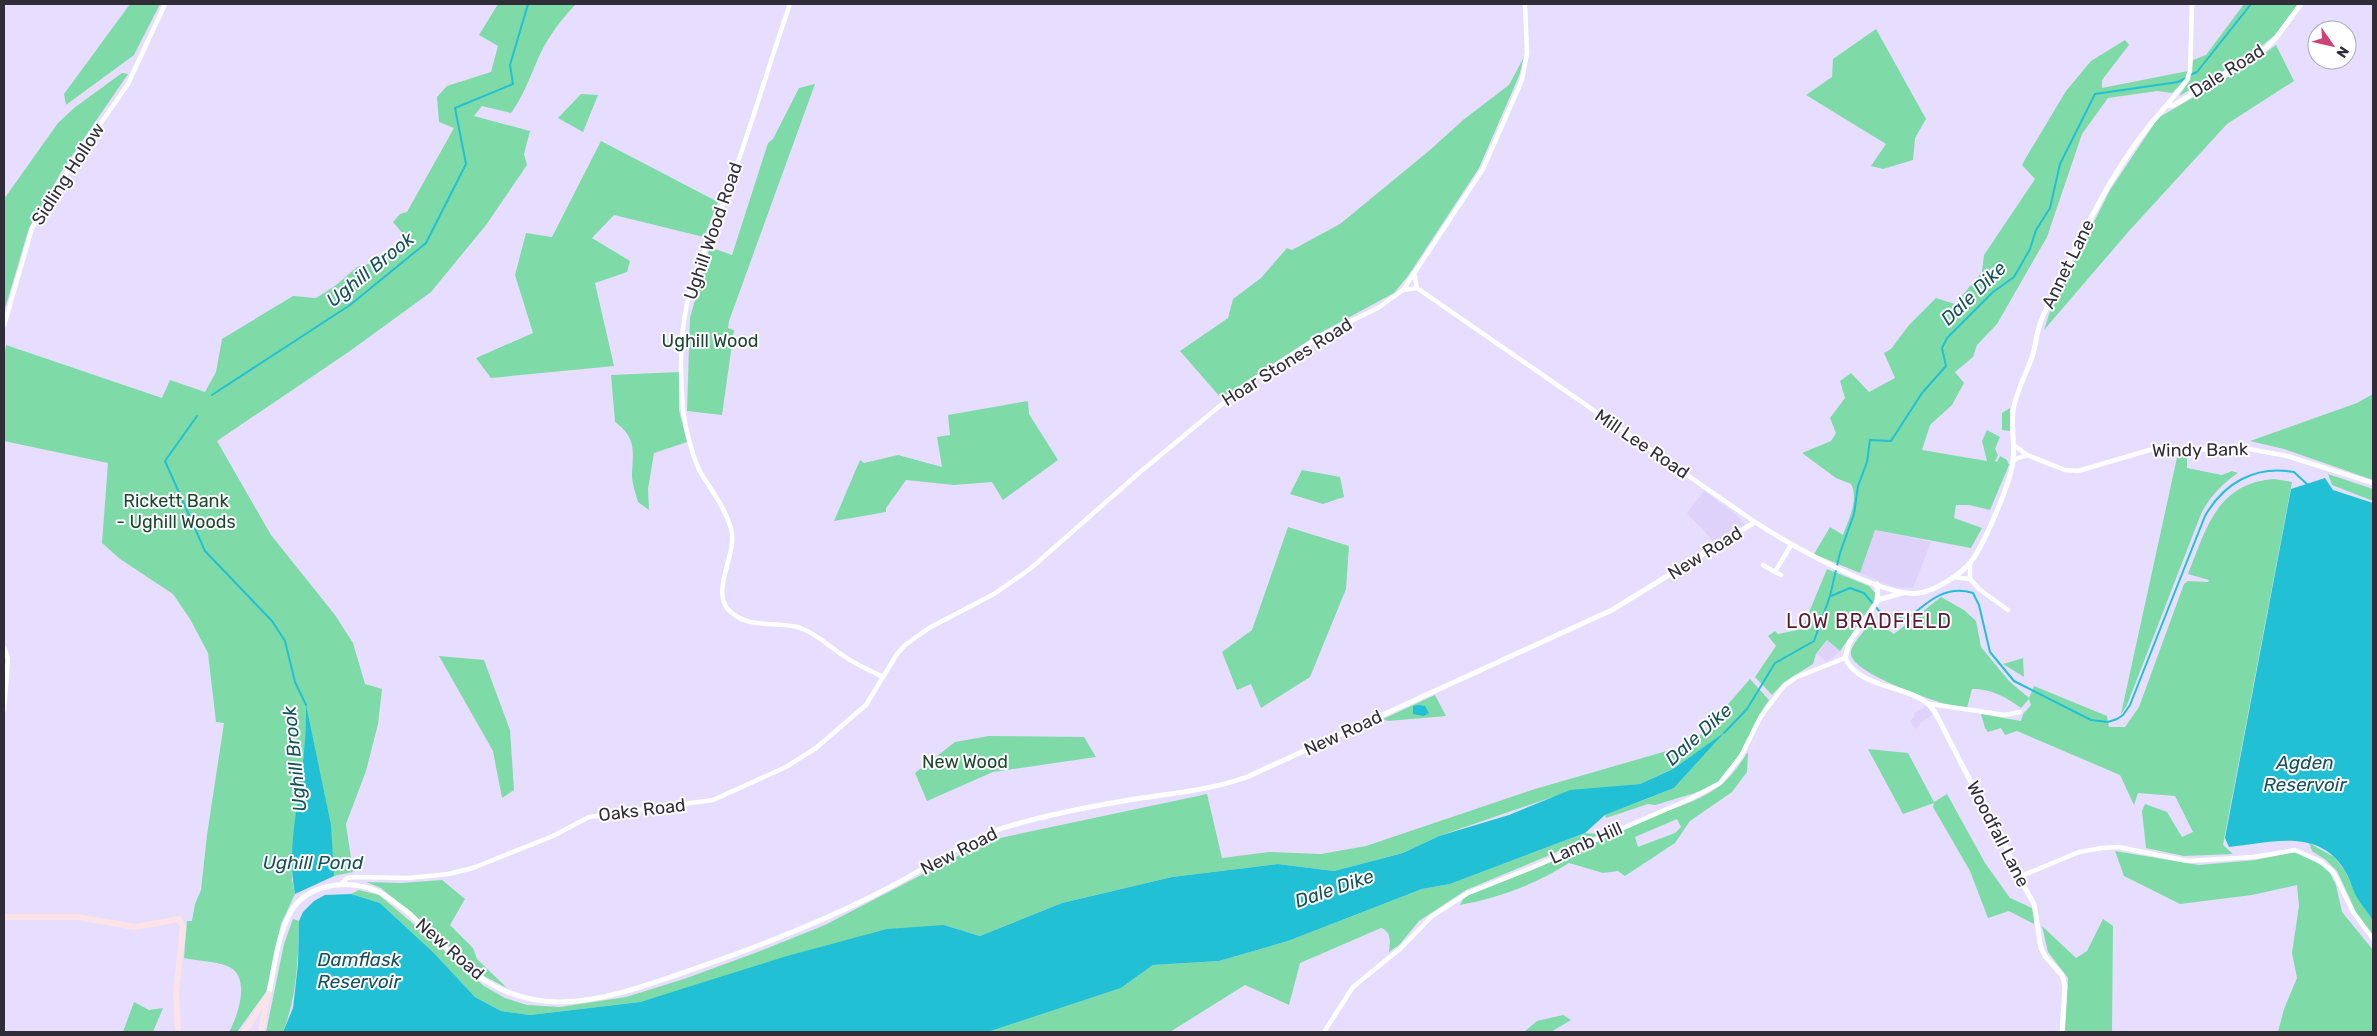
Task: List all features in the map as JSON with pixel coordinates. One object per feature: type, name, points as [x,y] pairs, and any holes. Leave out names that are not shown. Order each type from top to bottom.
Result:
[{"type":"main road","points":[[4,917],[78,917],[135,927],[179,919],[183,926],[176,993],[178,1032]]},
{"type":"main road","points":[[244,1032],[269,994]]},
{"type":"main road","name":"New Road","points":[[261,1032],[269,994]]},
{"type":"street","name":"Sidling Hollow","points":[[4,326],[32,228],[63,178],[128,84],[165,4]]},
{"type":"street","name":"Ughill Wood Road","points":[[790,4],[727,193],[687,304],[682,358],[683,409],[690,440],[701,473],[726,516],[732,532],[733,545],[724,580],[723,599],[726,606],[735,614],[752,622],[802,629],[848,659],[883,677]]},
{"type":"street","name":"Hoar Stones Road","points":[[883,677],[905,645],[929,628],[1012,582],[1139,472],[1245,385],[1324,334],[1378,308],[1403,290],[1483,169],[1522,80],[1526,65],[1526,4]]},
{"type":"street","points":[[2166,106],[2187,80],[2190,71],[2192,4]]},
{"type":"street","name":"Dale Road","points":[[2166,106],[2174,105],[2265,49],[2276,38],[2301,4]]},
{"type":"street","name":"Annet Lane","points":[[1970,562],[1993,517],[2013,460],[2013,412],[2045,310],[2087,224],[2116,171],[2134,143],[2166,106]]},
{"type":"street","points":[[1403,290],[1417,288],[1414,273]]},
{"type":"street","name":"Mill Lee Road","points":[[1417,288],[1791,545],[1847,572],[1902,593]]},
{"type":"street","name":"Windy Bank","points":[[2014,443],[2027,455],[2065,470],[2078,471],[2153,449],[2200,450],[2238,447],[2287,456],[2373,483]]},
{"type":"street","points":[[2013,460],[2027,455]]},
{"type":"street","name":"New Road","points":[[269,994],[276,956],[290,913],[311,893],[326,886],[341,884],[363,886],[379,892],[406,912],[480,978],[521,997],[538,1001],[565,1002],[644,986],[745,952],[850,908],[1004,828],[1110,803],[1228,784],[1247,777],[1612,610],[1756,522]]},
{"type":"street","points":[[1775,572],[1791,545]]},
{"type":"street","points":[[1878,601],[1902,593],[1920,593],[1930,590],[1953,576],[1970,562]]},
{"type":"street","points":[[1970,562],[1970,579]]},
{"type":"street","points":[[1763,565],[1781,575]]},
{"type":"street","points":[[1953,576],[1970,579],[1979,589],[2008,610]]},
{"type":"street","points":[[1877,584],[1878,601],[1849,644],[1845,658],[1852,669],[1930,704],[2005,715],[2020,712]]},
{"type":"street","points":[[4,647],[8,659],[4,710]]},
{"type":"street","name":"Lamb Hill","points":[[1324,1032],[1353,987],[1402,948],[1432,916],[1468,893],[1538,865],[1690,799],[1720,783],[1741,756],[1761,716],[1784,686],[1797,677],[1820,666],[1845,658]]},
{"type":"street","name":"Oaks Road","points":[[341,884],[343,880],[355,877],[409,878],[448,874],[495,861],[590,817],[714,800],[804,757],[866,705],[883,677]]},
{"type":"street","name":"Woodfall Lane","points":[[1930,704],[1979,798],[1997,826],[2019,878],[2037,913],[2041,948],[2045,956],[2062,975],[2065,986],[2062,1032]]},
{"type":"street","points":[[2019,878],[2079,852],[2102,848],[2118,847],[2188,861],[2254,857],[2295,850],[2320,861],[2334,873],[2353,912],[2373,939]]},
{"type":"shaded area","points":[[1704,491],[1738,516],[1745,525],[1715,543],[1687,513]]},
{"type":"shaded area","points":[[1875,530],[1931,542],[1913,588],[1894,587],[1860,573]]},
{"type":"shaded area","points":[[1827,641],[1840,651],[1827,662],[1817,654]]},
{"type":"shaded area","points":[[1927,706],[1932,715],[1921,722],[1915,729],[1910,721],[1915,717],[1914,713]]},
{"type":"green space","points":[[130,4],[160,4],[134,55],[66,105],[64,94]]},
{"type":"green space","name":"Rickett Bank - Ughill Woods","points":[[498,4],[576,4],[559,23],[540,53],[522,94],[511,113],[482,106],[474,116],[530,131],[524,154],[527,165],[486,225],[431,292],[350,351],[217,441],[271,535],[335,615],[353,643],[365,684],[382,689],[378,724],[366,771],[346,824],[353,872],[334,876],[304,752],[294,833],[292,880],[295,894],[281,924],[266,992],[237,1032],[229,1032],[236,1016],[241,996],[239,978],[235,971],[217,963],[184,958],[187,921],[192,921],[195,904],[201,890],[207,835],[224,723],[216,722],[208,653],[190,619],[173,594],[120,559],[102,543],[108,463],[4,441],[4,359],[6,345],[162,398],[170,380],[205,392],[216,372],[222,339],[293,296],[316,298],[335,286],[357,267],[372,263],[381,264],[404,235],[393,222],[400,214],[407,212],[454,128],[439,122],[437,97],[447,86],[491,72],[498,46],[479,35]]},
{"type":"green space","points":[[2244,4],[2298,4],[2275,35],[2248,57],[2179,96],[2190,80],[2193,60],[2206,55]]},
{"type":"green space","points":[[1876,29],[1926,119],[1915,138],[1913,160],[1883,169],[1871,166],[1886,144],[1806,95],[1832,77],[1833,59]]},
{"type":"green space","points":[[2125,40],[2129,45],[2102,80],[2102,88],[2188,71],[2185,80],[2172,93],[2157,91],[2108,98],[2082,134],[2047,237],[1997,324],[1977,345],[1973,357],[1955,372],[1964,383],[1952,405],[1930,425],[1922,450],[1987,461],[1982,441],[1987,430],[2000,437],[1995,449],[1998,455],[1995,461],[1997,462],[2000,456],[2007,460],[2009,465],[1990,510],[1969,505],[1956,505],[1954,518],[1982,528],[1971,548],[1875,530],[1860,573],[1814,554],[1830,527],[1843,535],[1854,503],[1851,484],[1836,478],[1802,453],[1831,441],[1836,433],[1830,418],[1845,398],[1840,381],[1851,373],[1869,392],[1895,378],[1884,353],[1891,349],[1909,325],[1936,298],[1955,304],[1982,272],[1984,255],[2035,179],[2022,165],[2066,91],[2091,61]]},
{"type":"green space","points":[[2276,45],[2294,81],[2227,124],[2129,231],[2044,330],[2052,305],[2110,190],[2158,118],[2252,63]]},
{"type":"green space","points":[[1524,57],[1519,76],[1479,168],[1408,276],[1394,293],[1320,333],[1221,398],[1180,351],[1228,318],[1233,299],[1261,278],[1287,248],[1292,250],[1340,224],[1430,150],[1463,120],[1509,85]]},
{"type":"green space","points":[[122,73],[128,74],[63,169],[29,228],[4,312],[4,199],[58,123],[74,108]]},
{"type":"green space","name":"Ughill Wood","points":[[815,84],[729,321],[728,328],[734,330],[722,415],[687,411],[690,318],[710,247],[732,255],[768,143],[773,139],[799,88]]},
{"type":"green space","points":[[581,94],[598,95],[583,132],[558,118]]},
{"type":"green space","points":[[601,141],[718,202],[704,237],[614,215],[592,238],[630,261],[627,272],[595,283],[614,366],[491,378],[476,358],[533,333],[515,275],[526,233],[552,237]]},
{"type":"green space","points":[[679,372],[679,410],[687,442],[654,453],[648,489],[649,510],[638,502],[634,489],[632,475],[633,452],[630,440],[622,428],[615,422],[611,375]]},
{"type":"green space","points":[[2373,394],[2373,480],[2284,449],[2250,441],[2357,403]]},
{"type":"green space","points":[[1028,401],[1029,414],[1058,460],[1003,500],[992,482],[954,485],[906,480],[886,508],[886,512],[834,521],[860,460],[864,463],[898,455],[942,467],[937,437],[950,435],[948,415]]},
{"type":"green space","points":[[2010,408],[2010,431],[2002,430],[2002,413]]},
{"type":"green space","points":[[2178,453],[2187,454],[2187,468],[2222,475],[2232,471],[2238,473],[2217,491],[2201,514],[2127,705],[2121,714]]},
{"type":"green space","points":[[1302,470],[1340,477],[1344,497],[1323,504],[1290,494]]},
{"type":"green space","points":[[2328,474],[2373,489],[2373,501],[2332,485]]},
{"type":"green space","points":[[2274,479],[2292,482],[2223,845],[2233,854],[2184,856],[2146,848],[2142,811],[2145,804],[2167,812],[2182,837],[2193,832],[2175,796],[2138,793],[2134,805],[2120,775],[2017,731],[2005,735],[2001,728],[1988,732],[1985,728],[1981,714],[2021,721],[2023,714],[2031,705],[2029,699],[2021,708],[1992,692],[1972,689],[1967,708],[1960,709],[1896,686],[1863,668],[1853,660],[1851,651],[1873,619],[1894,634],[1941,597],[1964,610],[1976,621],[1981,647],[2009,681],[2029,698],[2034,686],[2107,716],[2109,727],[2125,727],[2139,707],[2184,584],[2188,581],[2208,582],[2209,580],[2188,574],[2208,525],[2216,511],[2226,499],[2239,489],[2255,482]]},
{"type":"green space","points":[[1288,527],[1349,546],[1346,589],[1310,677],[1261,708],[1251,684],[1237,690],[1222,652],[1252,630]]},
{"type":"green space","points":[[1827,569],[1869,586],[1875,593],[1874,603],[1840,651],[1827,640],[1816,654],[1813,664],[1784,682],[1772,695],[1755,677],[1776,646],[1768,636],[1775,631],[1778,634],[1802,629]]},
{"type":"green space","points":[[439,656],[484,660],[510,730],[514,790],[502,798],[493,751]]},
{"type":"green space","points":[[2023,658],[2024,677],[2003,664]]},
{"type":"green space","points":[[1750,679],[1769,700],[1734,765],[1720,782],[1715,785],[1655,805],[1648,804],[1606,818],[1605,815],[1674,788],[1723,734],[1673,769],[1640,784],[1570,791],[1439,836],[1403,853],[1334,871],[1278,864],[1172,877],[1062,903],[980,936],[944,925],[710,981],[640,1002],[530,1015],[501,1011],[475,997],[433,952],[380,903],[351,894],[359,890],[379,895],[484,986],[505,998],[527,1005],[560,1007],[626,997],[684,979],[825,925],[977,846],[1000,838],[1207,794],[1222,858],[1269,852],[1321,854],[1366,846],[1535,789],[1677,748],[1702,734]]},
{"type":"green space","points":[[1435,695],[1446,716],[1388,721],[1383,719]]},
{"type":"green space","name":"New Wood","points":[[989,736],[1084,737],[1096,757],[993,772],[927,801],[915,773],[955,742]]},
{"type":"green space","points":[[1868,749],[1908,753],[1934,802],[1947,794],[1985,863],[2010,898],[2034,909],[2034,924],[2009,911],[1988,918],[1970,871],[1933,807],[1934,803],[1903,814]]},
{"type":"green space","points":[[1748,752],[1747,772],[1732,792],[1690,821],[1675,843],[1625,876],[1618,871],[1603,873],[1569,863],[1517,889],[1460,905],[1464,897],[1530,871],[1658,814],[1700,798],[1727,780]],"holes":[[[1677,819],[1681,827],[1675,833],[1638,847],[1635,837]]]},
{"type":"green space","points":[[1585,833],[1600,834],[1466,890],[1419,921],[1399,945],[1389,952],[1389,935],[1381,928],[1300,963],[1289,1005],[1245,985],[1170,1032],[988,1032],[1121,988],[1153,965],[1219,961],[1288,941],[1422,889],[1450,884]]},
{"type":"green space","points":[[2309,843],[2334,857],[2345,871],[2356,895],[2373,921],[2373,935],[2356,912],[2337,871],[2326,860],[2312,851]]},
{"type":"green space","points":[[2115,851],[2199,865],[2255,860],[2295,852],[2321,865],[2330,873],[2336,885],[2342,912],[2373,950],[2373,1032],[2278,1032],[2284,1009],[2297,978],[2292,953],[2299,906],[2297,885],[2252,895],[2180,904],[2124,876]]},
{"type":"green space","points":[[442,880],[465,899],[450,925],[473,948],[477,959],[507,988],[484,976],[381,888],[366,882],[401,883]]},
{"type":"green space","points":[[293,919],[299,921],[297,964],[288,1018],[283,1032],[266,1032],[284,944]]},
{"type":"green space","points":[[2103,919],[2113,926],[2112,1032],[2065,1032],[2068,978],[2048,952],[2042,926],[2076,958],[2087,951]]},
{"type":"green space","points":[[134,1002],[149,1010],[163,1008],[153,1032],[123,1032]]},
{"type":"green space","points":[[1563,1015],[1571,1020],[1551,1032],[1524,1032],[1537,1021]]},
{"type":"water","name":"Agden Reservoir","points":[[2325,478],[2333,490],[2373,503],[2373,921],[2356,896],[2345,871],[2334,857],[2322,848],[2308,843],[2293,841],[2229,847],[2225,838],[2291,489]]},
{"type":"water","name":"Ughill Pond","points":[[306,705],[331,825],[334,876],[295,894],[292,858],[293,840],[305,745]]},
{"type":"water","points":[[1413,706],[1425,706],[1429,713],[1424,716],[1413,714]]},
{"type":"water","name":"Damflask Reservoir","points":[[1725,732],[1674,788],[1605,815],[1585,833],[1450,884],[1422,889],[1288,941],[1219,961],[1153,965],[1121,988],[988,1032],[283,1032],[293,1008],[298,964],[299,921],[303,912],[314,901],[325,895],[351,894],[380,903],[433,952],[475,997],[501,1011],[530,1015],[640,1002],[787,956],[887,929],[944,925],[980,936],[1062,903],[1172,877],[1278,864],[1334,871],[1403,853],[1439,836],[1509,815],[1570,790],[1640,784],[1673,769]]},
{"type":"waterway","name":"Ughill Brook","points":[[212,395],[350,305],[426,243],[466,164],[455,108],[513,84],[510,65],[528,4]]},
{"type":"waterway","name":"Dale Dike","points":[[2190,75],[2197,72],[2251,4]]},
{"type":"waterway","name":"Dale Dike","points":[[1724,733],[1747,709],[1775,663],[1814,641],[1830,596],[1840,553],[1854,514],[1858,486],[1867,462],[1870,440],[1891,441],[1922,393],[1946,366],[1942,348],[1947,338],[1993,292],[2014,277],[2030,249],[2036,230],[2050,208],[2060,164],[2095,94],[2178,82],[2186,78]]},
{"type":"waterway","name":"Ughill Brook","points":[[197,416],[165,461],[205,551],[272,621],[285,641],[295,682],[306,705]]},
{"type":"waterway","points":[[1831,596],[1850,588],[1864,593],[1880,612],[1906,620],[1936,597],[1945,593],[1954,591],[1973,593],[1979,605],[1990,652],[2014,681],[2091,720],[2108,722],[2123,715],[2130,705],[2205,516],[2221,494],[2242,479],[2266,471],[2294,472],[2309,486]]},
{"type":"district","name":"LOW BRADFIELD","points":[[1869,621]]}]
